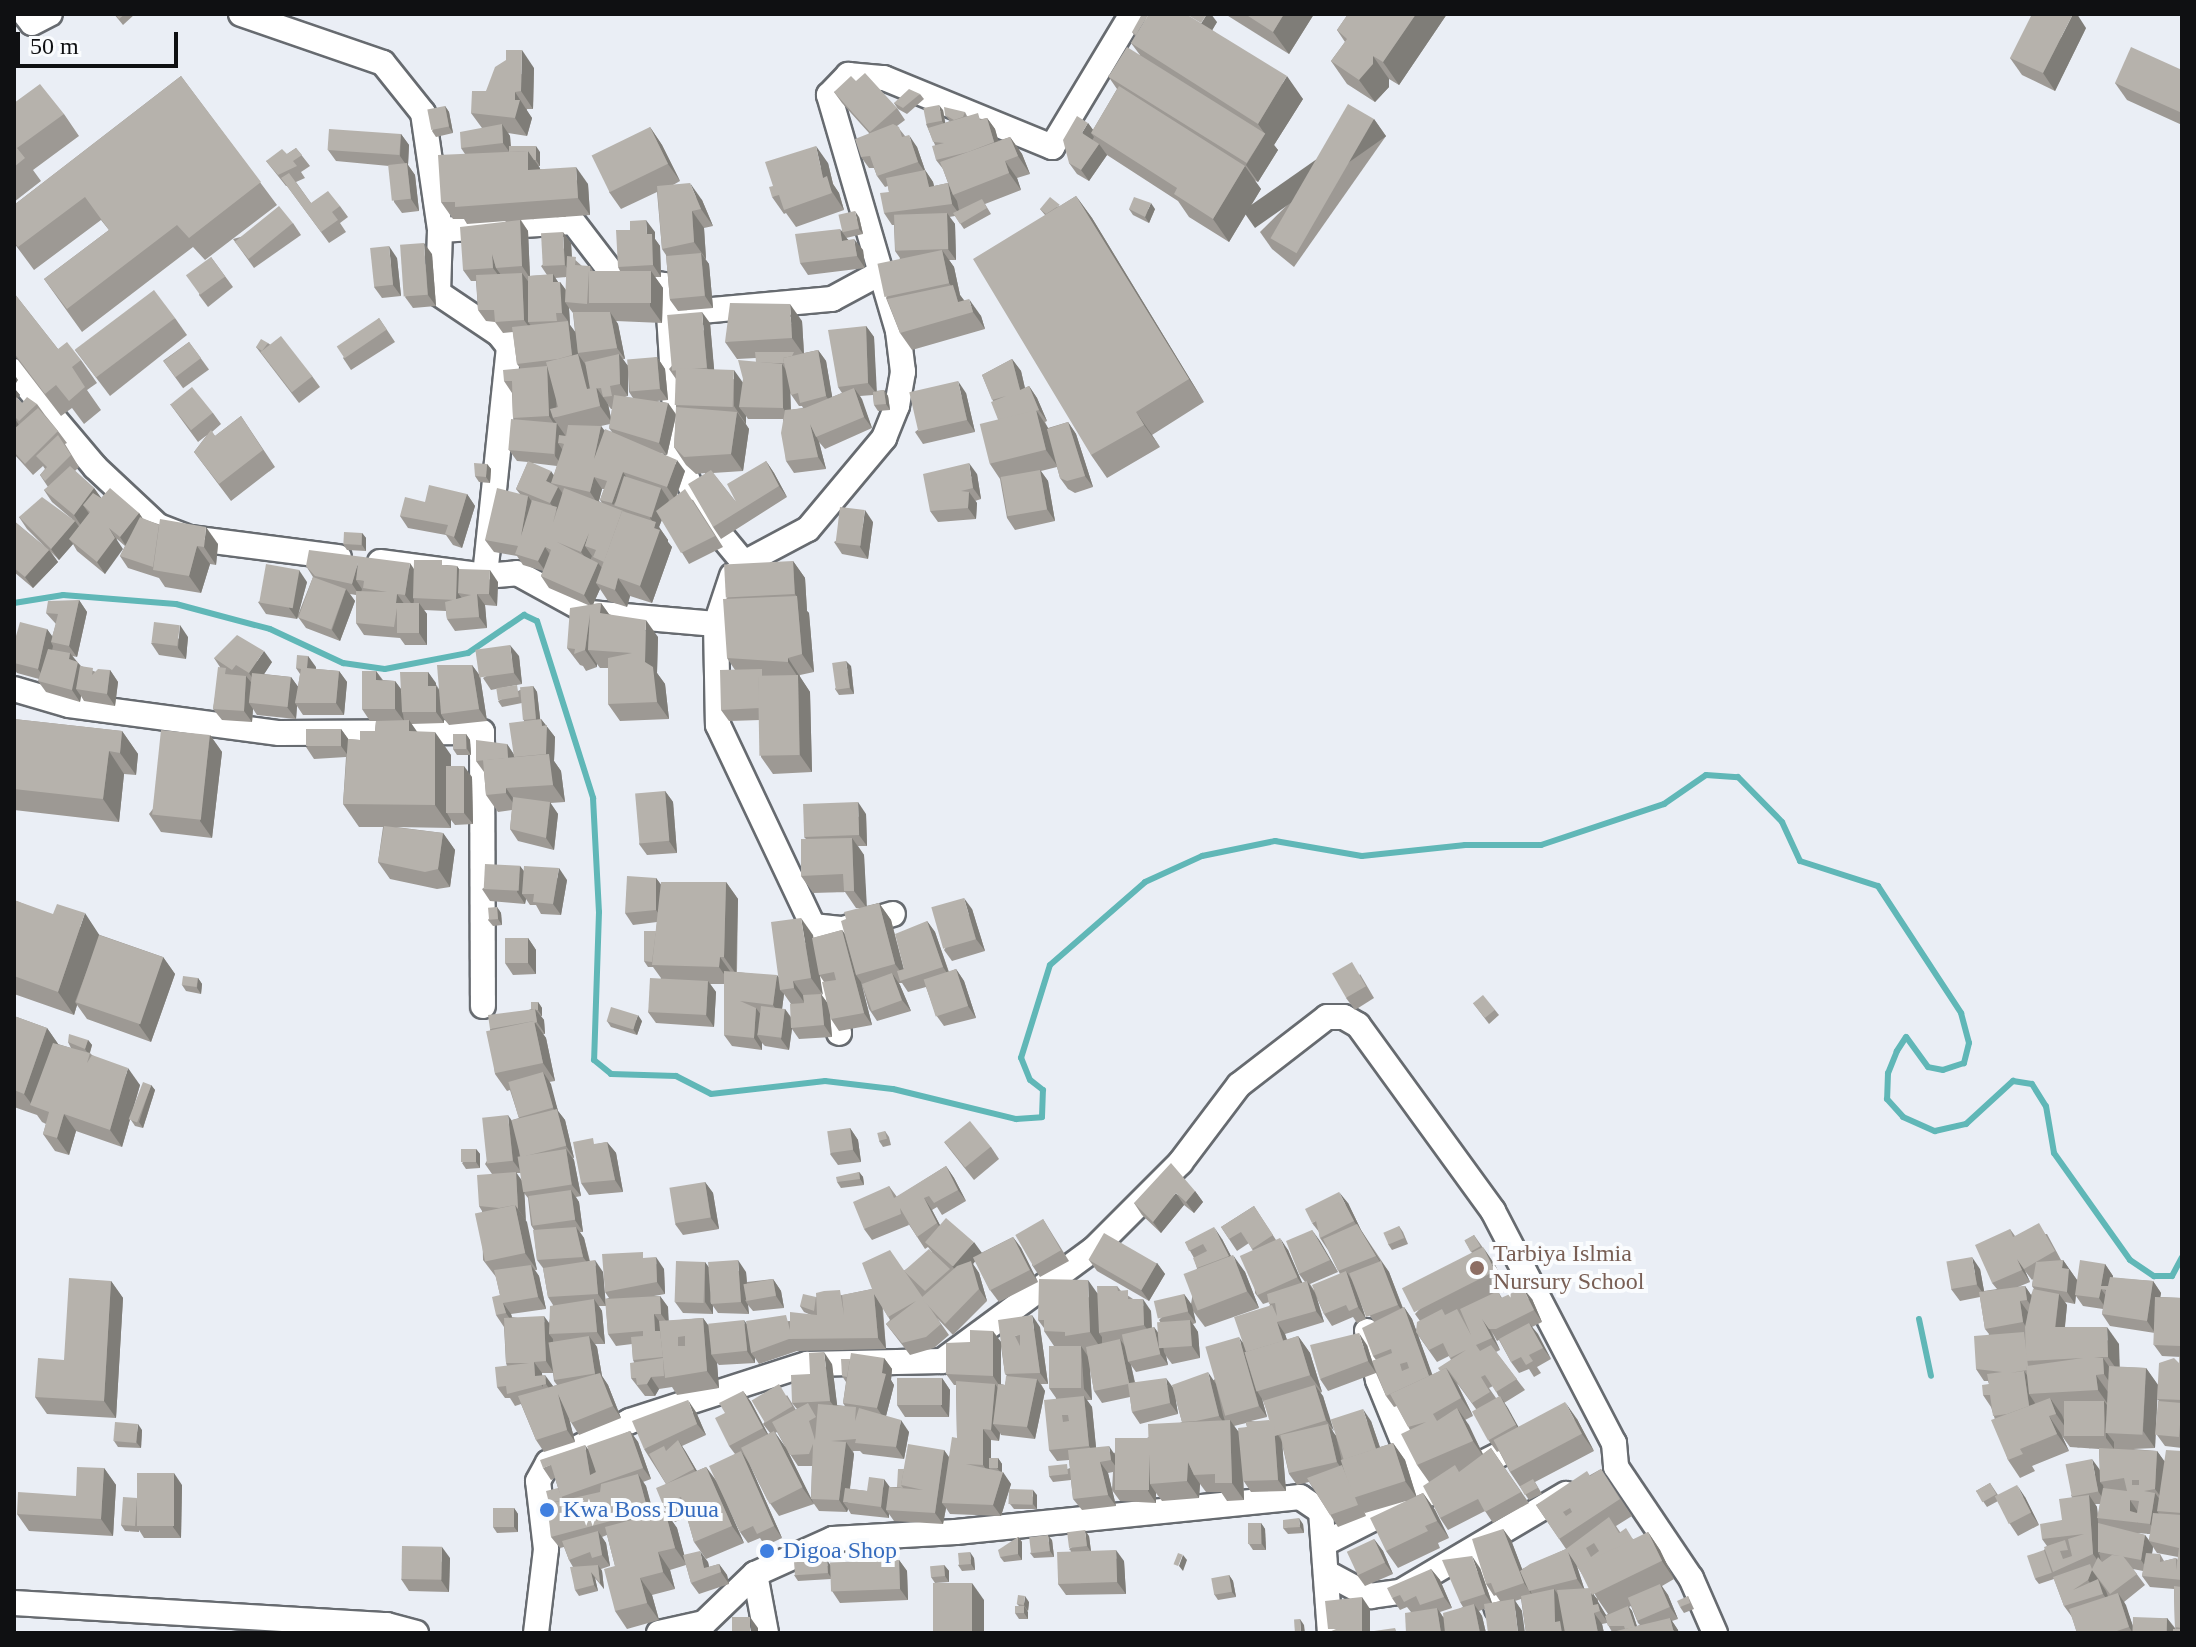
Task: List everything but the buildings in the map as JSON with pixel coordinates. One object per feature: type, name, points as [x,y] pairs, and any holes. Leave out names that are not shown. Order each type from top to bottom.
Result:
[{"type":"street","points":[[25,14],[32,23],[50,14]]},
{"type":"street","points":[[241,14],[371,57],[396,77],[428,128],[440,230],[438,293],[442,301],[499,334],[509,347],[485,576]]},
{"type":"street","points":[[839,1033],[813,926],[718,725],[716,624],[732,576],[744,563],[808,529],[884,438],[903,372],[898,331],[829,95],[848,75],[884,78],[1052,147],[1132,14]]},
{"type":"street","points":[[440,230],[573,222],[615,277],[664,285],[669,314],[678,456],[700,510],[744,563]]},
{"type":"street","points":[[669,314],[832,299],[880,273]]},
{"type":"street","points":[[14,371],[95,467],[168,531],[485,576],[517,573],[590,613],[716,624]]},
{"type":"street","points":[[14,689],[69,705],[279,733],[482,732],[483,1006]]},
{"type":"street","points":[[813,926],[843,929],[893,914]]},
{"type":"street","points":[[536,1633],[546,1549],[538,1481],[548,1463],[630,1421],[807,1364],[942,1361],[1094,1249],[1180,1163],[1239,1085],[1327,1017],[1344,1017],[1358,1025],[1493,1211],[1614,1443],[1616,1467],[1691,1578],[1715,1633]]},
{"type":"street","points":[[1367,1331],[1378,1380],[1425,1496]]},
{"type":"street","points":[[1325,1543],[1425,1496],[1558,1424]]},
{"type":"street","points":[[1329,1574],[1370,1596],[1400,1592],[1476,1545],[1616,1467]]},
{"type":"street","points":[[659,1633],[704,1623],[755,1574],[833,1539],[956,1532],[1300,1497],[1321,1511],[1329,1574],[1330,1633]]},
{"type":"street","points":[[1476,1545],[1497,1609]]},
{"type":"street","points":[[755,1574],[766,1633]]},
{"type":"street","points":[[14,1603],[372,1624],[416,1633]]},
{"type":"waterway","points":[[14,603],[63,595],[176,604],[270,629],[343,663],[385,669],[468,653],[524,615],[537,621],[593,798],[599,912],[594,1060],[611,1074],[676,1076],[711,1094],[825,1081],[893,1089],[1016,1119],[1042,1117],[1043,1090],[1030,1080],[1021,1058],[1050,965],[1145,882],[1202,856],[1275,841],[1362,856],[1465,845],[1541,845],[1664,804],[1706,775],[1738,777],[1782,822],[1800,861],[1878,886],[1961,1013],[1969,1043],[1964,1063],[1943,1070],[1928,1067],[1906,1037],[1897,1051],[1888,1073],[1887,1099],[1903,1117],[1935,1131],[1966,1124],[2013,1081],[2032,1084],[2046,1106],[2054,1153],[2130,1260],[2154,1276],[2172,1276],[2182,1257]]},
{"type":"waterway","points":[[1919,1319],[1931,1376]]},
{"type":"place","name":"Tarbiya Islmia Nursury School","points":[[1477,1268]]},
{"type":"place","name":"Kwa Boss Duua","points":[[547,1510]]},
{"type":"place","name":"Digoa Shop","points":[[767,1551]]}]
